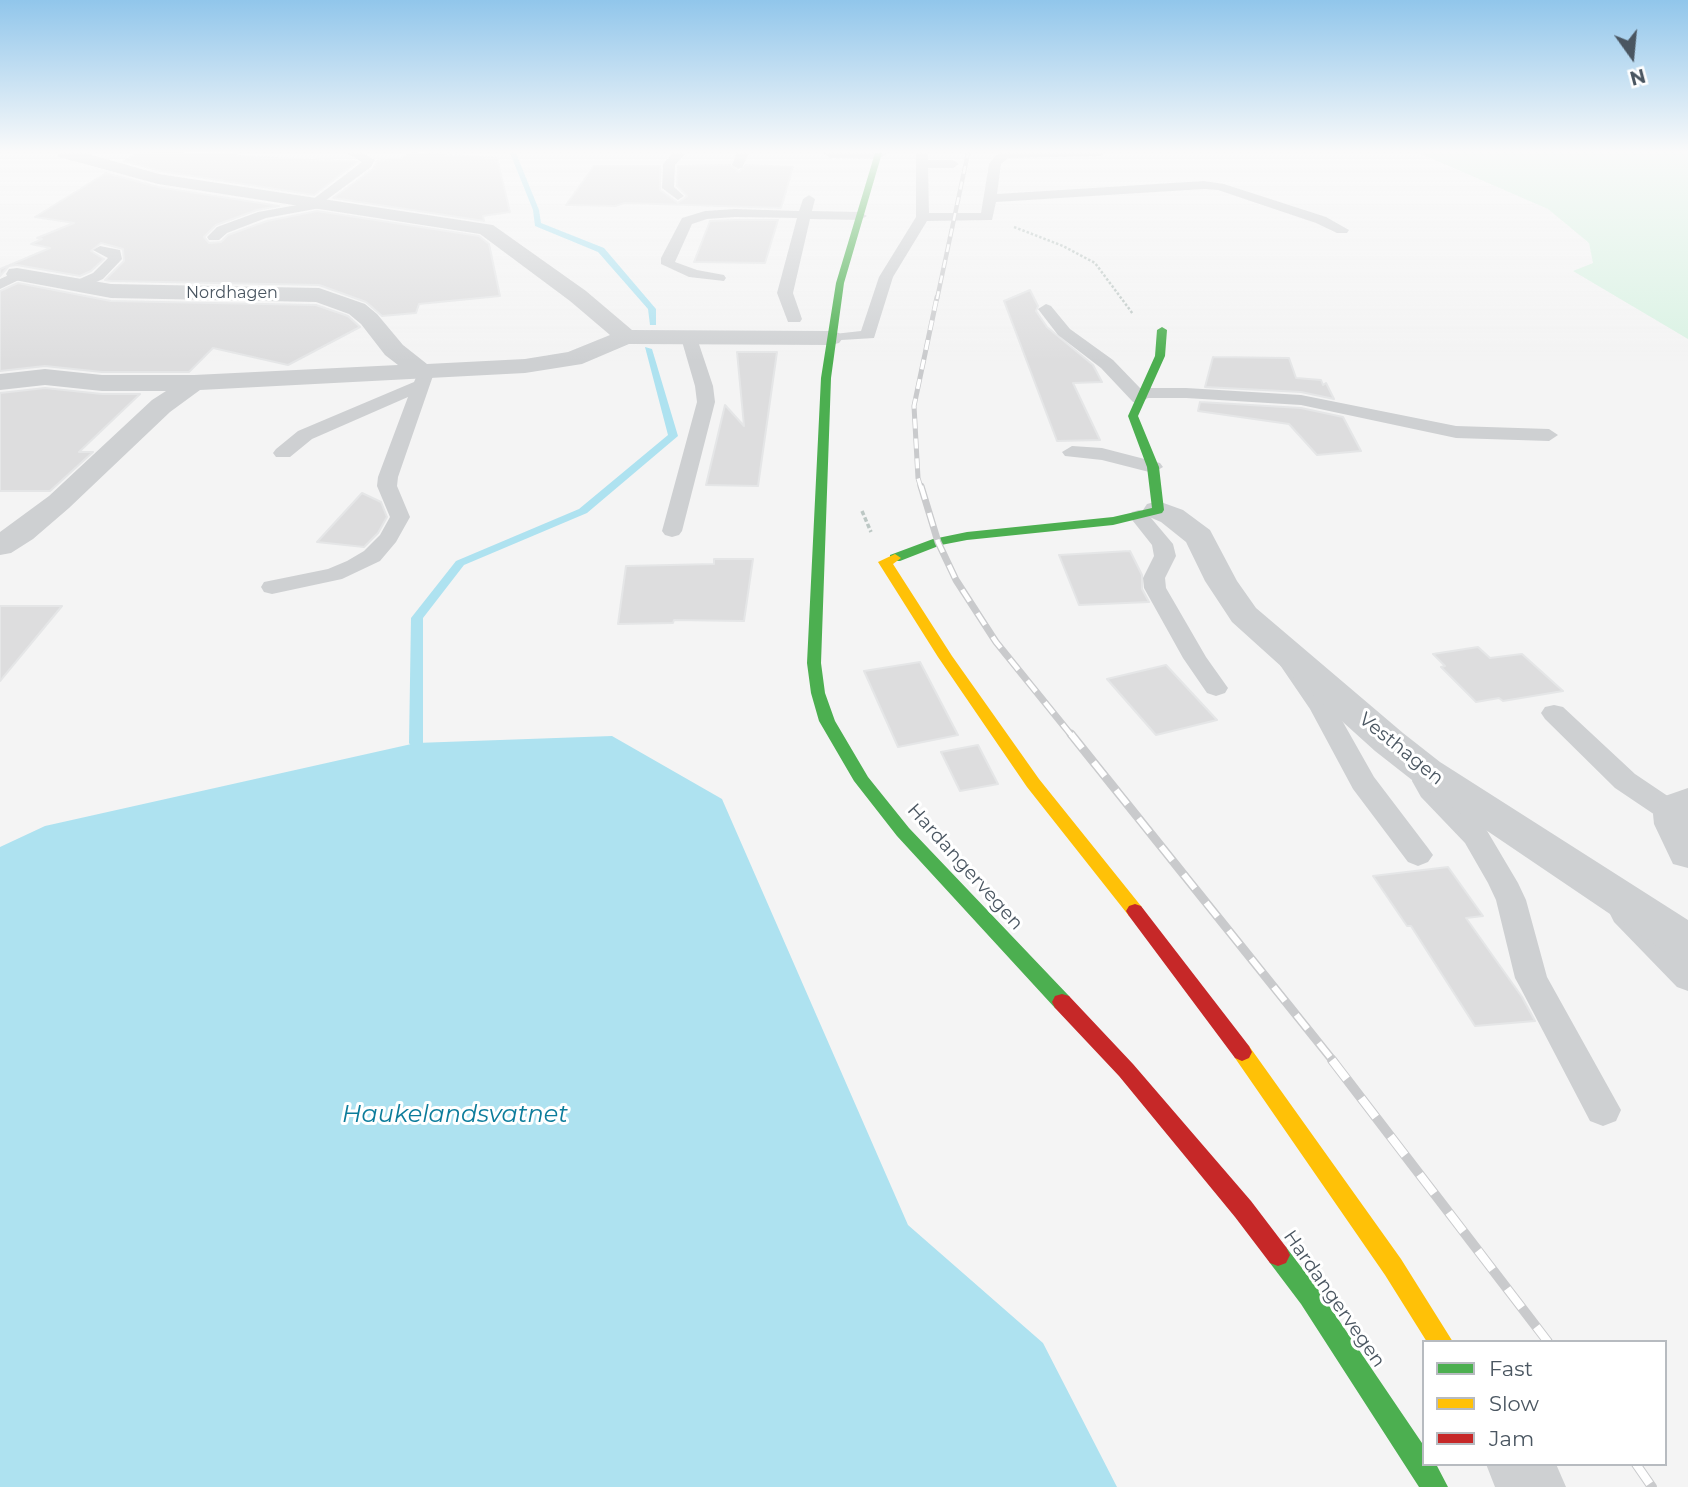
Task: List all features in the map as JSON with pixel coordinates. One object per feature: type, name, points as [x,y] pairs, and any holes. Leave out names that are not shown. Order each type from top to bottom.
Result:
[{"type":"main road","name":"Hardangervegen","points":[[858,222],[840,283],[826,378],[814,663],[821,702],[840,746],[902,832],[1126,1070],[1243,1209],[1309,1296],[1435,1487]]},
{"type":"main road","points":[[1162,330],[1160,356],[1133,416],[1134,425],[1153,467],[1148,513],[1102,523],[967,536],[938,542],[885,562],[945,657],[1033,783],[1116,886],[1268,1087],[1393,1266],[1440,1340]]},
{"type":"street","points":[[441,222],[486,229],[578,296],[626,337]]},
{"type":"street","name":"Nordhagen","points":[[13,278],[135,292],[319,295],[357,309],[394,349],[423,375]]},
{"type":"street","points":[[0,382],[45,377],[102,383],[194,383],[423,375],[551,363],[595,352],[626,337],[831,338]]},
{"type":"street","points":[[0,546],[60,502],[160,406],[194,383]]},
{"type":"street","name":"Vesthagen","points":[[1148,513],[1172,516],[1199,537],[1234,603],[1261,631],[1426,771],[1688,943]]},
{"type":"street","points":[[1681,808],[1675,824],[1688,853]]},
{"type":"street","points":[[1519,1466],[1533,1487]]},
{"type":"lane","points":[[214,237],[222,230],[243,222]]},
{"type":"lane","points":[[686,222],[668,258],[668,264],[694,274],[719,278]]},
{"type":"lane","points":[[794,319],[785,293],[802,222]]},
{"type":"lane","points":[[831,338],[869,335],[886,277],[919,222]]},
{"type":"lane","points":[[1326,222],[1342,230]]},
{"type":"lane","points":[[80,285],[98,276],[115,259],[115,253],[100,250]]},
{"type":"lane","points":[[1045,309],[1086,361],[1107,363],[1141,395],[1198,393],[1301,400],[1456,432],[1549,435]]},
{"type":"lane","points":[[672,531],[706,402],[704,386],[689,338]]},
{"type":"lane","points":[[282,453],[306,435],[423,375]]},
{"type":"lane","points":[[272,587],[334,574],[355,566],[372,556],[389,538],[400,517],[387,486],[388,477],[423,375]]},
{"type":"lane","points":[[1072,452],[1102,454],[1153,467]]},
{"type":"lane","points":[[1148,513],[1165,556],[1154,578],[1155,588],[1195,659],[1216,688]]},
{"type":"lane","points":[[1294,659],[1294,671],[1322,708],[1363,782],[1418,855]]},
{"type":"lane","points":[[1554,713],[1625,781],[1681,808]]},
{"type":"lane","points":[[1426,771],[1426,781],[1431,790],[1476,836],[1503,883],[1511,900],[1531,978],[1603,1110]]},
{"type":"lane","points":[[1597,884],[1688,978]]},
{"type":"path","points":[[1002,222],[1052,241],[1095,263],[1137,318],[1162,330]]},
{"type":"green space","points":[[1564,222],[1688,222],[1688,339],[1573,271],[1593,263],[1589,243]]},
{"type":"water","name":"Haukelandsvatnet","points":[[612,736],[722,799],[908,1225],[1043,1343],[1117,1487],[0,1487],[0,847],[45,826],[416,743]]},
{"type":"building","points":[[70,222],[223,222],[216,225],[204,237],[209,243],[221,242],[228,235],[263,222],[391,222],[479,236],[489,244],[500,296],[419,304],[416,313],[382,316],[366,302],[319,285],[111,281],[105,280],[124,261],[123,249],[101,243],[91,251],[104,259],[91,271],[80,276],[17,265],[9,266],[0,276],[0,269],[50,248],[31,244],[42,239],[37,238],[74,223]]},
{"type":"building","points":[[709,222],[777,222],[765,263],[694,262]]},
{"type":"building","points":[[18,283],[111,301],[316,305],[348,316],[360,327],[288,365],[213,348],[189,372],[102,372],[45,366],[0,371],[0,291]]},
{"type":"building","points":[[1030,290],[1038,306],[1036,311],[1047,327],[1093,365],[1102,382],[1073,383],[1100,440],[1057,441],[1004,301]]},
{"type":"building","points":[[737,352],[777,352],[758,486],[706,485],[725,405],[744,426]]},
{"type":"building","points":[[1213,357],[1289,358],[1296,378],[1321,380],[1323,385],[1326,383],[1334,399],[1301,392],[1205,387]]},
{"type":"building","points":[[45,388],[102,394],[140,394],[79,452],[93,452],[50,491],[0,491],[0,393]]},
{"type":"building","points":[[1200,402],[1301,408],[1343,417],[1361,451],[1317,455],[1289,424],[1198,411]]},
{"type":"building","points":[[362,493],[381,502],[387,517],[378,533],[364,547],[317,542]]},
{"type":"building","points":[[1130,551],[1142,575],[1142,589],[1149,602],[1079,605],[1059,555]]},
{"type":"building","points":[[714,559],[753,559],[744,621],[674,620],[673,623],[618,624],[626,566],[714,564]]},
{"type":"building","points":[[0,606],[62,606],[0,681]]},
{"type":"building","points":[[1478,647],[1490,658],[1522,654],[1563,691],[1503,701],[1499,698],[1476,702],[1441,667],[1445,666],[1433,654]]},
{"type":"building","points":[[920,662],[958,735],[898,747],[864,671]]},
{"type":"building","points":[[1166,665],[1217,720],[1156,735],[1107,679]]},
{"type":"building","points":[[978,745],[998,784],[960,791],[941,752]]},
{"type":"building","points":[[1448,867],[1483,916],[1466,918],[1522,997],[1535,1021],[1475,1026],[1411,926],[1407,926],[1373,876]]},
{"type":"waterway","points":[[538,222],[601,250],[652,309],[653,323]]},
{"type":"waterway","points":[[416,743],[417,618],[460,563],[583,511],[673,436],[648,349]]},
{"type":"railway","points":[[937,299],[953,222]]},
{"type":"railway","points":[[921,488],[918,478],[914,406],[937,297]]},
{"type":"railway","points":[[921,486],[938,542],[956,580],[996,642],[1072,736]]},
{"type":"railway","points":[[1071,734],[1334,1062]]},
{"type":"railway","points":[[1332,1060],[1546,1340]]},
{"type":"railway","points":[[1637,1466],[1652,1487]]},
{"type":"traffic: fast","points":[[858,222],[840,283],[826,378],[814,663],[818,693],[827,721],[862,781],[903,832],[1062,1002]]},
{"type":"traffic: fast","points":[[895,558],[938,542],[967,536],[1113,521],[1158,510],[1153,467],[1133,416],[1160,356],[1162,330]]},
{"type":"traffic: fast","points":[[1278,1255],[1309,1296],[1435,1487]]},
{"type":"traffic: slow","points":[[895,558],[885,562],[945,657],[1033,783],[1135,911]]},
{"type":"traffic: slow","points":[[1242,1052],[1393,1267],[1440,1340]]},
{"type":"traffic: jam","points":[[1135,911],[1242,1052]]},
{"type":"traffic: jam","points":[[1062,1002],[1126,1070],[1243,1209],[1278,1255]]}]
